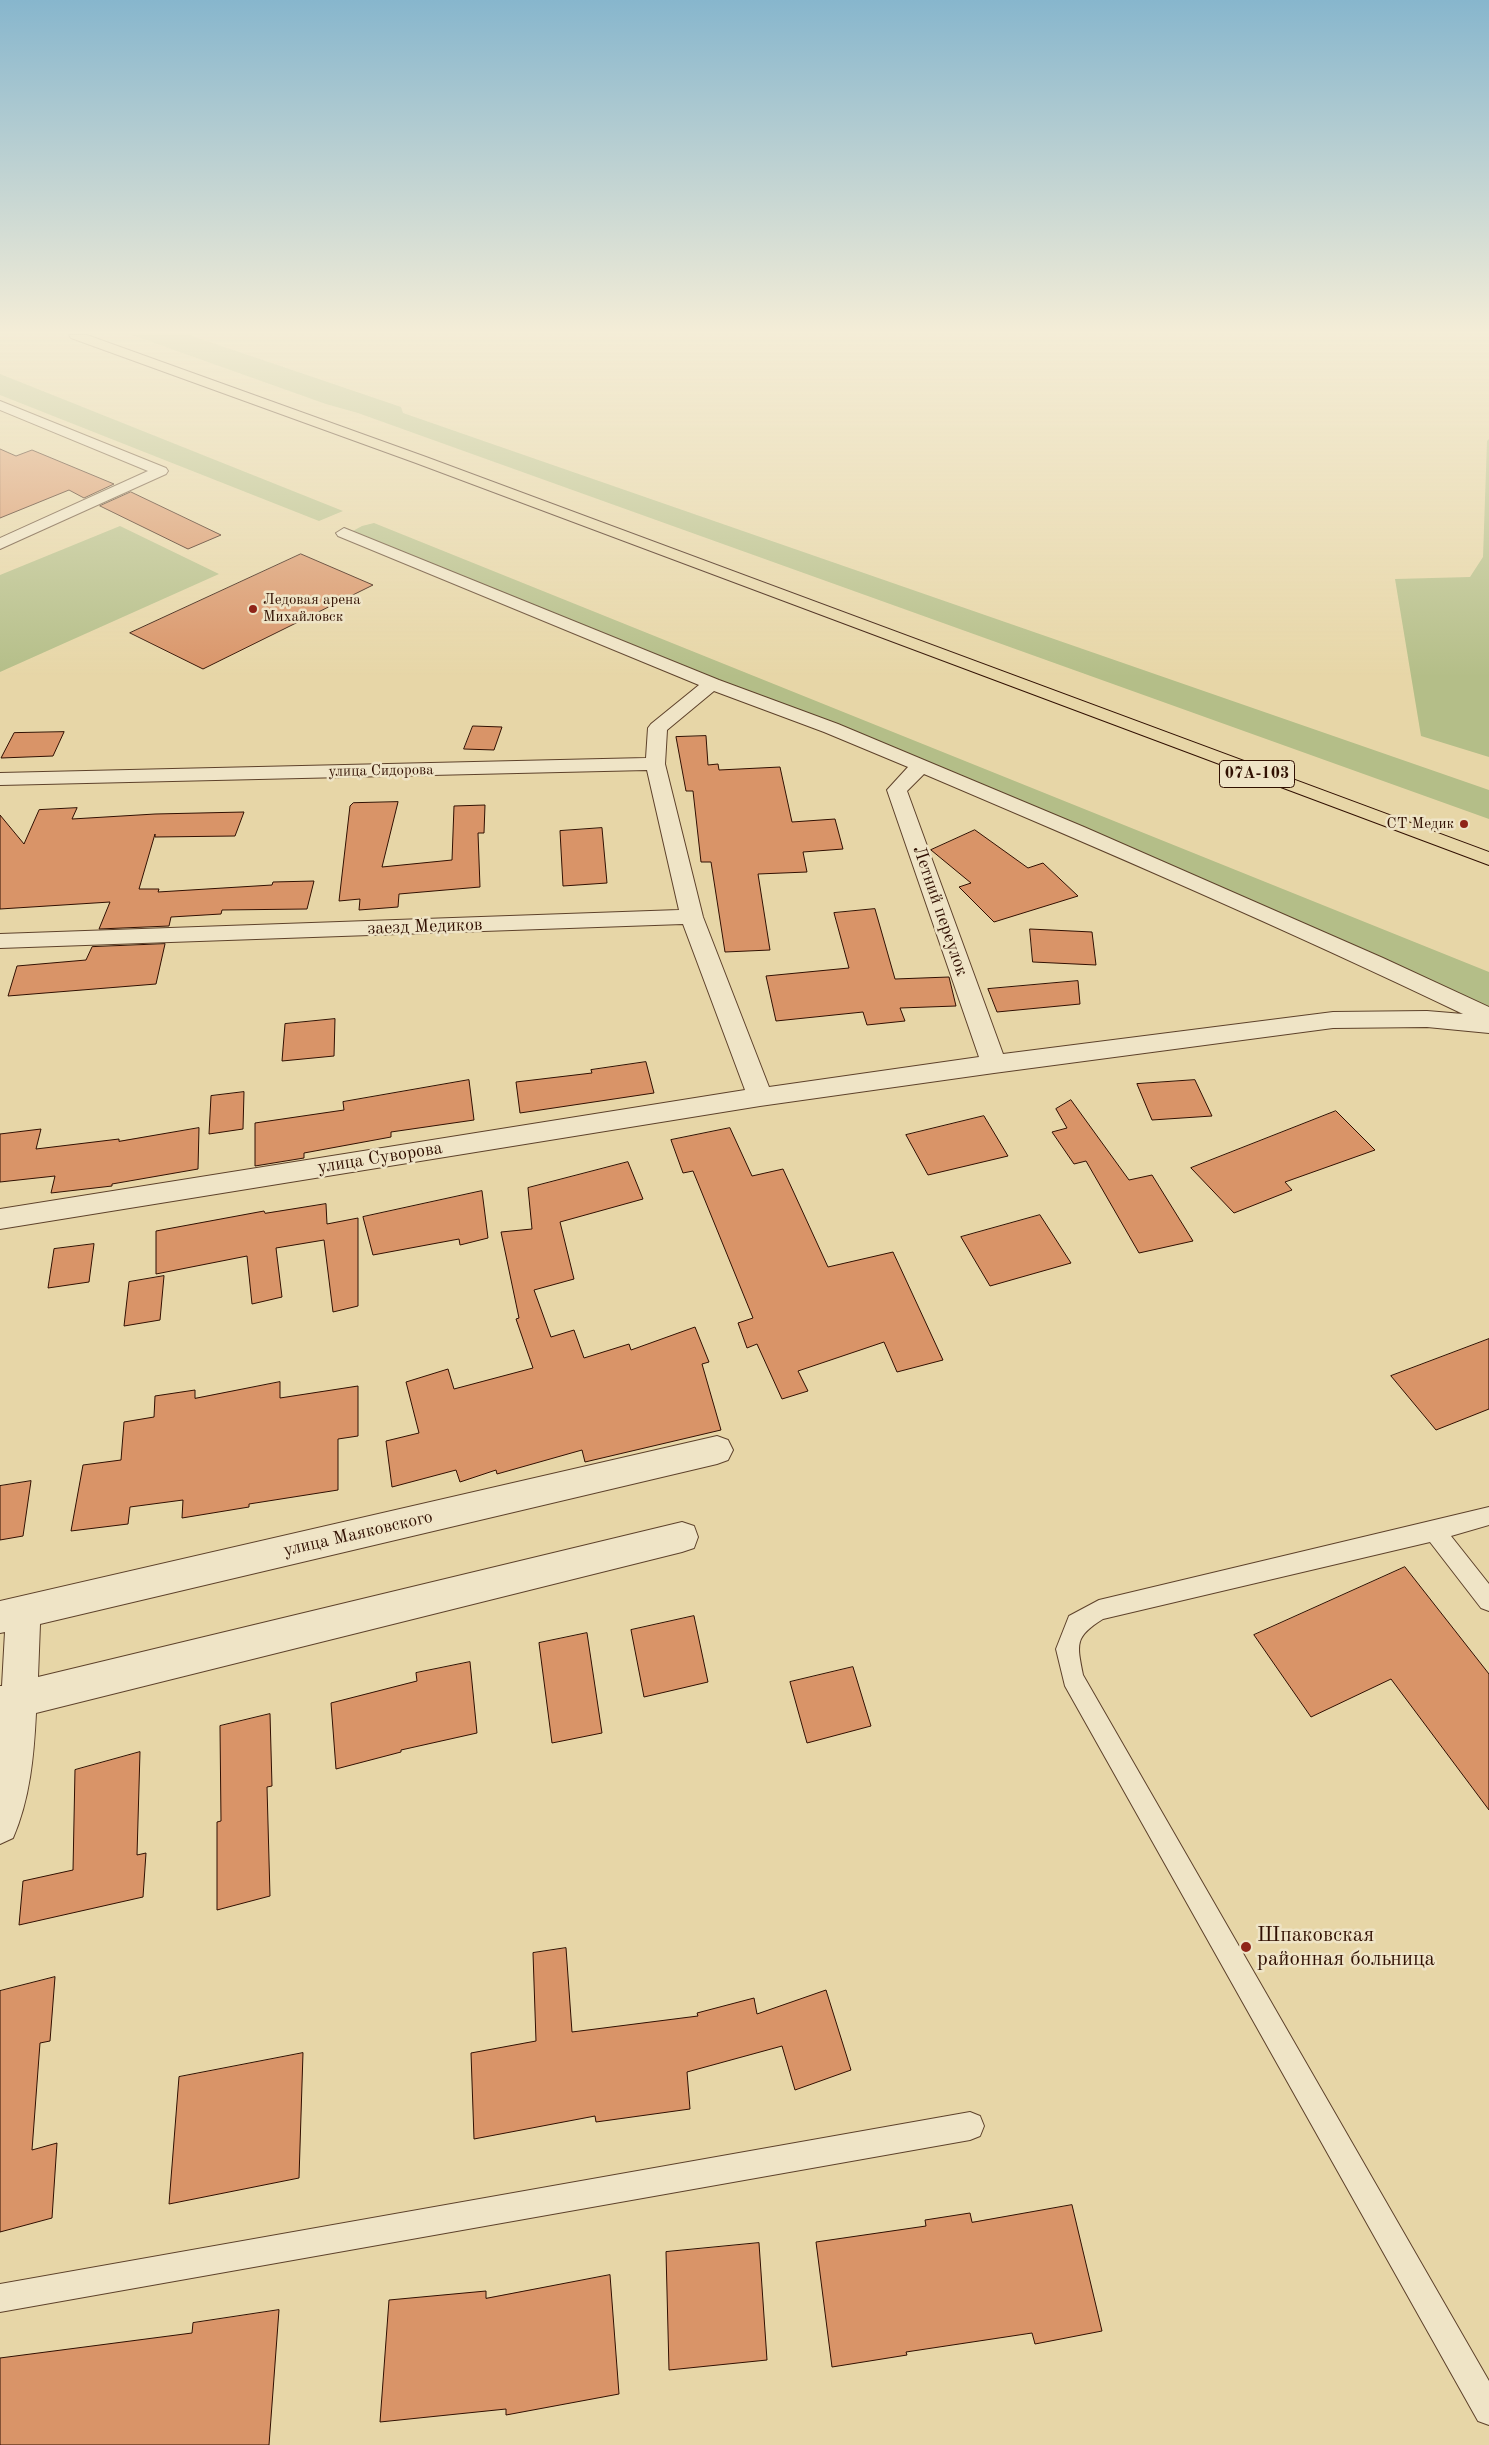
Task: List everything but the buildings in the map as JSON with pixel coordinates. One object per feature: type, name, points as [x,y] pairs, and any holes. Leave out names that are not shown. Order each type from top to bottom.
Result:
[{"type":"main road","name":"07А-103","points":[[389,449],[1489,859]]},
{"type":"street","points":[[0,544],[161,471],[108,449]]},
{"type":"street","points":[[344,533],[712,684],[831,728],[921,766],[1366,959],[1489,1017]]},
{"type":"street","points":[[712,684],[658,728],[656,764],[692,917],[760,1097]]},
{"type":"street","name":"улица Сидорова","points":[[0,779],[656,764]]},
{"type":"street","name":"Летний переулок","points":[[921,766],[897,790],[994,1064]]},
{"type":"street","name":"заезд Медиков","points":[[0,941],[692,917]]},
{"type":"street","name":"улица Суворова","points":[[0,1219],[760,1097],[994,1064],[1333,1020],[1427,1019],[1489,1025]]},
{"type":"street","name":"улица Маяковского","points":[[11,1615],[717,1450]]},
{"type":"street","points":[[9,1702],[682,1537]]},
{"type":"street","points":[[0,1825],[10,1794],[9,1702],[11,1615]]},
{"type":"lane","points":[[1489,1516],[1434,1531],[1099,1610],[1076,1624],[1067,1650],[1074,1678],[1489,2410]]},
{"type":"lane","points":[[1434,1531],[1489,1601]]},
{"type":"lane","points":[[0,2298],[970,2126]]},
{"type":"green space","points":[[137,449],[188,449],[343,511],[319,521]]},
{"type":"green space","points":[[459,449],[507,449],[1489,790],[1489,819]]},
{"type":"green space","points":[[1487,449],[1489,449],[1489,757],[1421,736],[1395,579],[1470,577],[1483,557]]},
{"type":"green space","points":[[374,523],[1489,972],[1489,1007],[1378,958],[351,532],[362,526]]},
{"type":"green space","points":[[120,526],[219,574],[0,672],[0,575]]},
{"type":"place","name":"Ледовая арена Михайловск","points":[[253,609]]},
{"type":"place","name":"СТ Медик","points":[[1464,824]]},
{"type":"place","name":"Шпаковская районная больница","points":[[1246,1947]]}]
